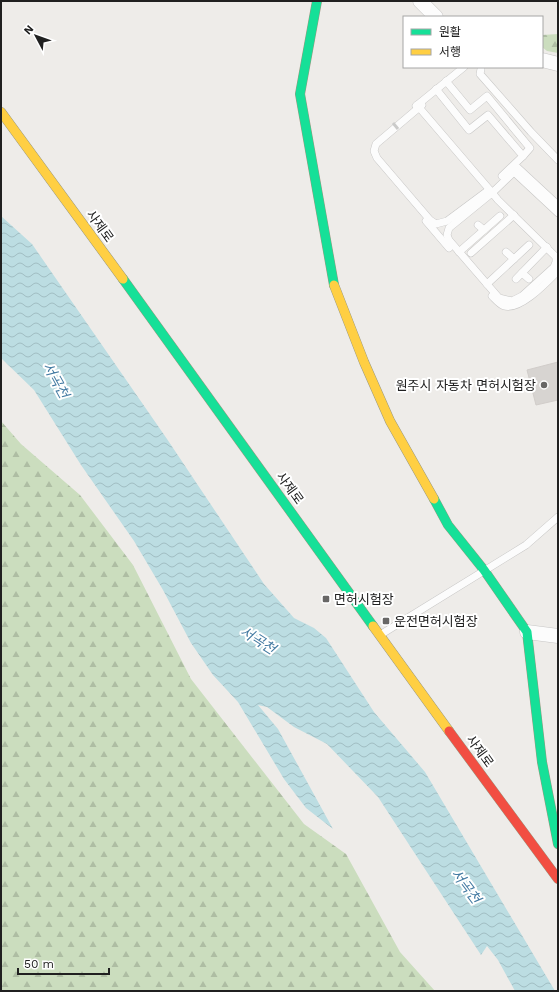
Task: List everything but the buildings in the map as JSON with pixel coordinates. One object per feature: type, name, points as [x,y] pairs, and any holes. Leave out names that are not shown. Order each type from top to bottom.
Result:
[{"type":"street","points":[[317,1],[300,94],[334,284],[364,362],[390,421],[425,481],[448,526],[484,570],[527,632],[542,762],[558,844]]},
{"type":"street","points":[[420,1],[435,16]]},
{"type":"street","points":[[543,60],[558,64]]},
{"type":"street","name":"사제로","points":[[1,112],[558,879]]},
{"type":"street","points":[[527,632],[558,636]]},
{"type":"lane","points":[[446,81],[470,110],[487,96],[530,148],[492,190],[447,221],[436,224],[430,220],[375,155],[375,147],[381,139],[436,89],[446,81],[463,68]]},
{"type":"lane","points":[[479,68],[558,153]]},
{"type":"lane","points":[[479,68],[480,74],[530,132],[558,160]]},
{"type":"lane","points":[[436,89],[469,130],[488,115],[523,156]]},
{"type":"lane","points":[[420,105],[492,190],[514,215],[556,257],[556,264],[518,299],[512,301],[502,299],[448,240],[447,235],[449,228],[492,190],[518,168],[558,205]]},
{"type":"lane","points":[[420,105],[378,139],[373,144],[371,152],[373,158],[401,192],[498,303],[505,306],[512,306],[521,303],[558,271]]},
{"type":"lane","points":[[514,172],[558,213]]},
{"type":"lane","points":[[492,190],[558,252]]},
{"type":"lane","points":[[471,253],[484,246],[514,215]]},
{"type":"lane","points":[[459,252],[500,216]]},
{"type":"lane","points":[[478,225],[484,230]]},
{"type":"lane","points":[[487,284],[529,245]]},
{"type":"lane","points":[[516,279],[547,247]]},
{"type":"lane","points":[[506,252],[514,260]]},
{"type":"lane","points":[[522,273],[528,279]]},
{"type":"lane","points":[[380,635],[526,545],[558,517]]},
{"type":"green space","points":[[558,34],[558,53],[547,51],[543,48],[543,35]]},
{"type":"green space","points":[[1,421],[21,444],[80,495],[133,565],[191,679],[304,824],[346,854],[400,952],[435,991],[1,991]]},
{"type":"water","name":"서곡천","points":[[1,216],[32,244],[167,439],[264,584],[294,618],[314,628],[326,638],[374,712],[425,772],[555,991],[515,991],[498,960],[487,946],[481,955],[378,797],[327,744],[294,727],[267,707],[258,705],[278,729],[333,829],[306,808],[284,779],[238,702],[213,675],[191,643],[163,590],[134,541],[81,465],[34,390],[1,358]]},
{"type":"railway","points":[[393,123],[398,129]]},
{"type":"traffic: fast","points":[[317,1],[300,94],[334,285]]},
{"type":"traffic: fast","points":[[123,279],[373,626]]},
{"type":"traffic: fast","points":[[434,499],[448,525],[484,570],[527,632],[542,762],[558,844]]},
{"type":"traffic: slow","points":[[1,112],[123,279]]},
{"type":"traffic: slow","points":[[334,285],[364,362],[390,421],[434,499]]},
{"type":"traffic: slow","points":[[373,626],[449,731]]},
{"type":"traffic: jam","points":[[449,731],[558,879]]},
{"type":"place","name":"원주시 자동차 면허시험장","points":[[544,385]]},
{"type":"place","name":"면허시험장","points":[[326,599]]},
{"type":"place","name":"운전면허시험장","points":[[386,621]]}]
